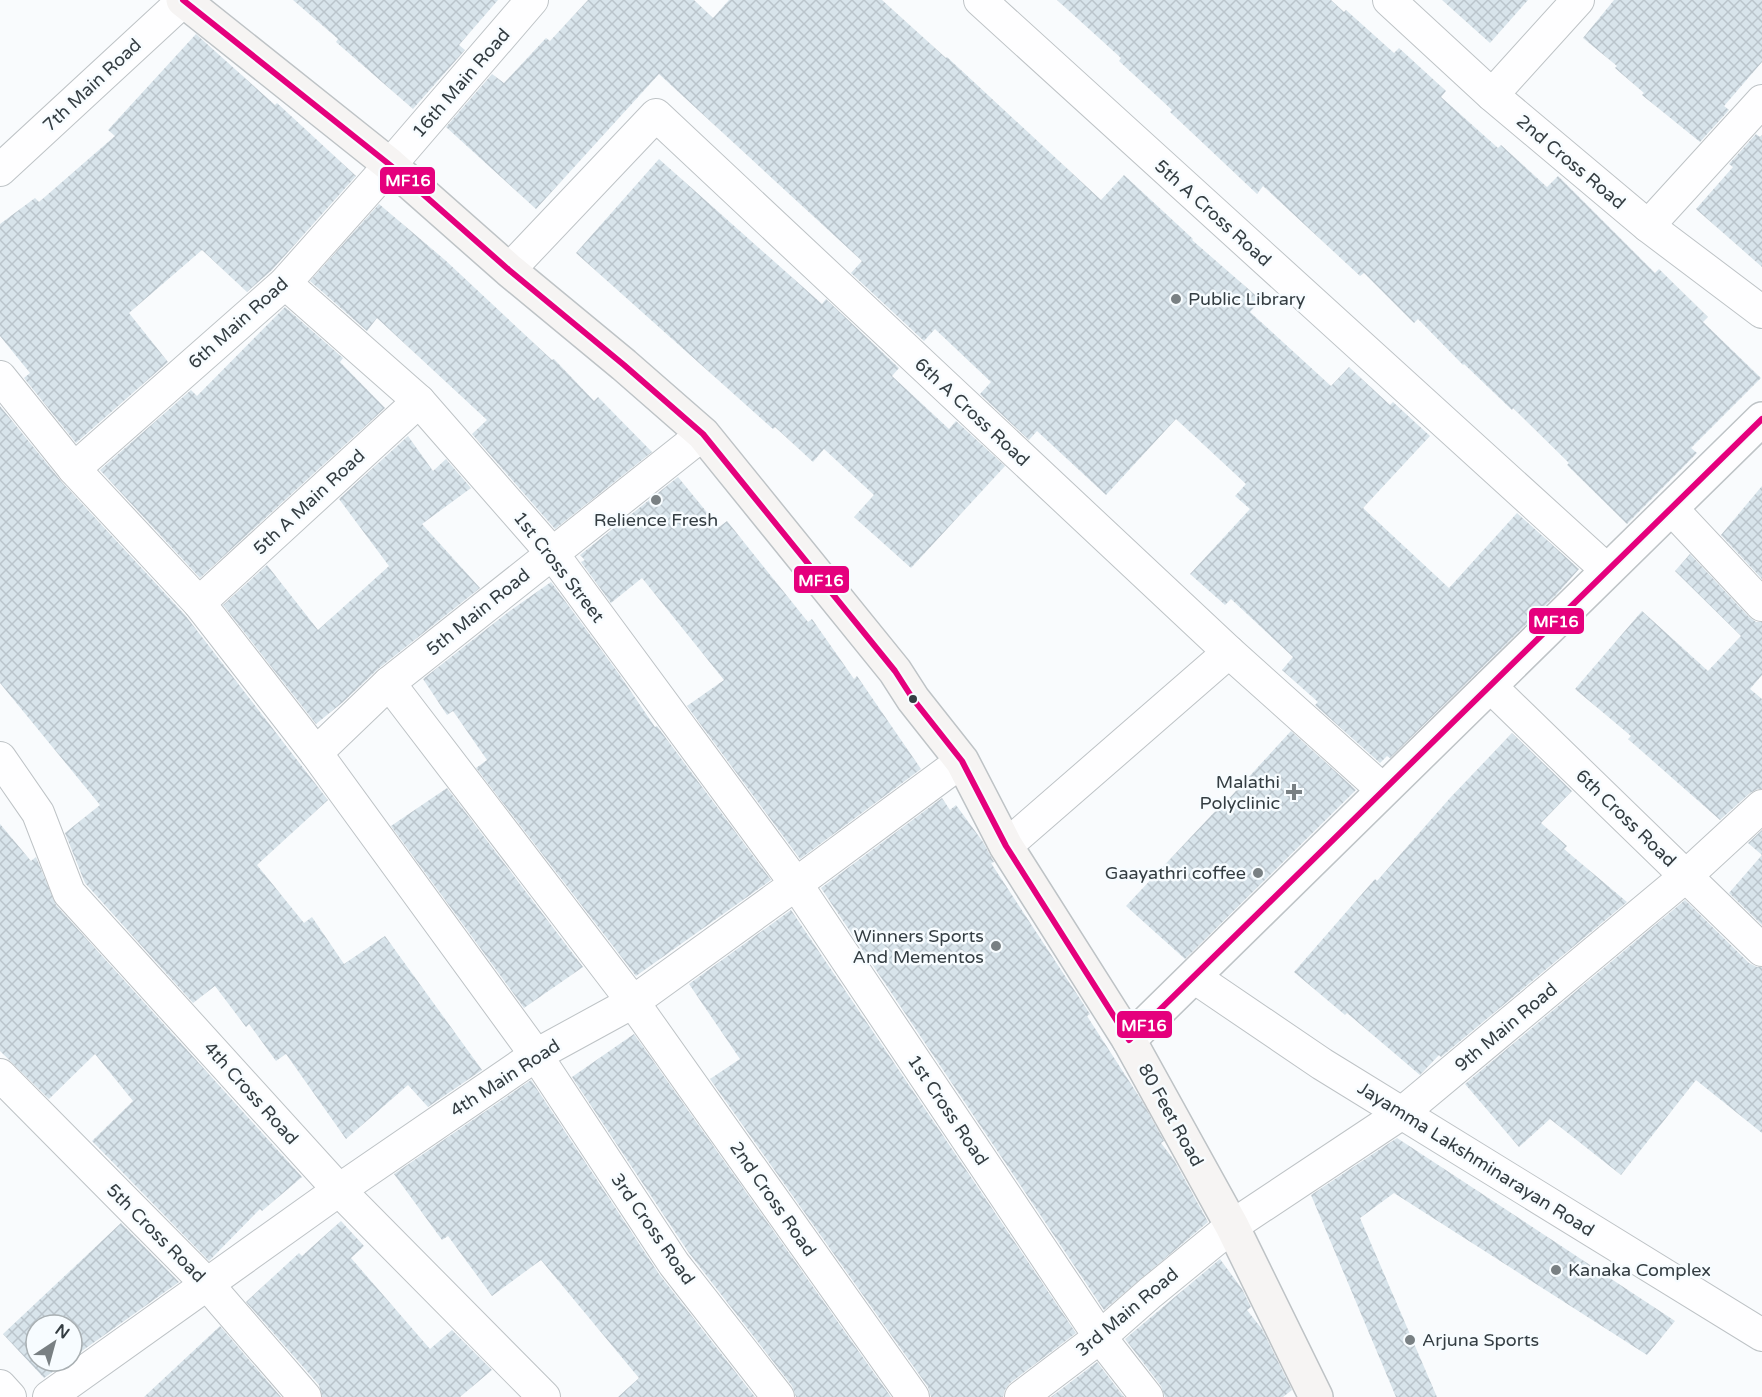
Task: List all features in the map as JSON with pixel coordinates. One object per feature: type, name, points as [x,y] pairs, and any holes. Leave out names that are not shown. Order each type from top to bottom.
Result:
[{"type":"main road","name":"80 Feet Road","points":[[184,0],[390,165],[508,270],[624,365],[703,434],[895,670],[913,699],[962,761],[1006,846],[1129,1040],[1232,1226],[1316,1397]]},
{"type":"street","name":"7th Main Road","points":[[0,170],[184,0]]},
{"type":"street","name":"16th Main Road","points":[[390,165],[532,0]]},
{"type":"street","name":"5th A Cross Road","points":[[980,0],[1607,570]]},
{"type":"street","name":"2nd Cross Road","points":[[1389,0],[1492,95],[1648,226],[1762,312]]},
{"type":"street","points":[[1492,95],[1578,0]]},
{"type":"street","points":[[1648,226],[1762,101]]},
{"type":"street","name":"6th A Cross Road","points":[[508,270],[656,115],[1229,652]]},
{"type":"street","name":"6th Main Road","points":[[74,469],[285,283],[390,165]]},
{"type":"street","name":"1st Cross Street","points":[[285,283],[419,400],[552,554],[796,884]]},
{"type":"street","name":"3rd Cross Road","points":[[0,377],[74,469],[199,603],[316,753],[536,1055],[674,1264],[778,1397]]},
{"type":"street","name":"5th A Main Road","points":[[199,603],[419,400]]},
{"type":"street","points":[[1129,1040],[1762,419]]},
{"type":"street","name":"5th Main Road","points":[[316,753],[389,683],[703,434]]},
{"type":"street","points":[[1671,508],[1762,605]]},
{"type":"street","points":[[1006,846],[1229,652],[1383,790]]},
{"type":"street","name":"2nd Cross Road","points":[[389,683],[633,1002],[913,1397]]},
{"type":"street","name":"6th Cross Road","points":[[1490,686],[1762,950]]},
{"type":"street","name":"4th Cross Road","points":[[0,758],[38,813],[69,893],[339,1190],[544,1397]]},
{"type":"street","name":"4th Main Road","points":[[49,1397],[339,1190],[536,1055],[633,1002],[962,761]]},
{"type":"street","name":"9th Main Road","points":[[1232,1226],[1402,1113],[1686,876],[1762,806]]},
{"type":"street","name":"1st Cross Road","points":[[796,884],[1100,1337],[1147,1397]]},
{"type":"street","name":"Jayamma Lakshminarayan Road","points":[[1194,977],[1322,1064],[1762,1335]]},
{"type":"street","name":"5th Cross Road","points":[[0,1074],[207,1284],[305,1397]]},
{"type":"street","name":"3rd Main Road","points":[[1021,1397],[1100,1337],[1232,1226]]},
{"type":"street","points":[[0,1386],[10,1397]]},
{"type":"building","points":[[293,0],[498,0],[459,45],[465,50],[413,109],[336,42],[338,39]]},
{"type":"building","points":[[588,0],[694,0],[713,18],[729,0],[882,0],[1101,200],[1124,175],[1192,240],[1261,300],[1250,312],[1331,386],[1349,367],[1390,405],[1393,402],[1430,436],[1363,508],[1449,588],[1517,513],[1579,569],[1556,595],[1390,758],[1387,756],[1380,763],[1315,705],[1318,702],[1282,670],[1293,657],[1231,599],[1225,605],[1190,574],[1250,509],[1235,496],[1246,484],[1176,419],[1106,495],[1037,431],[1029,440],[980,394],[991,382],[935,329],[924,341],[851,273],[862,261],[659,74],[536,209],[446,127],[492,74],[504,83],[546,38],[550,41]]},
{"type":"building","points":[[1057,0],[1331,0],[1344,12],[1346,10],[1394,53],[1399,48],[1446,91],[1441,97],[1498,148],[1501,145],[1547,187],[1558,176],[1655,273],[1659,269],[1708,317],[1703,322],[1761,378],[1691,448],[1697,453],[1627,524],[1513,408],[1512,410],[1463,365],[1418,319],[1414,323],[1364,273],[1360,276],[1263,186],[1257,194],[1119,61],[1121,58]]},
{"type":"building","points":[[1442,0],[1528,0],[1490,43]]},
{"type":"building","points":[[1614,0],[1762,0],[1762,62],[1724,106],[1729,110],[1700,142],[1642,95],[1644,93],[1615,68],[1617,66],[1583,38]]},
{"type":"building","points":[[196,34],[275,105],[277,103],[356,176],[272,270],[247,292],[202,250],[129,313],[168,362],[76,443],[24,378],[30,373],[0,336],[0,224],[35,198],[39,202],[115,136],[108,130]]},
{"type":"building","points":[[1756,134],[1760,137],[1762,135],[1762,267],[1696,209],[1733,167],[1729,164]]},
{"type":"building","points":[[659,159],[822,304],[826,299],[899,368],[892,376],[949,429],[956,421],[1005,466],[911,568],[854,517],[874,495],[824,449],[813,462],[576,253]]},
{"type":"building","points":[[379,204],[445,260],[552,360],[554,359],[594,401],[598,397],[652,452],[555,529],[472,434],[487,420],[377,318],[367,331],[310,281]]},
{"type":"building","points":[[285,307],[343,358],[340,362],[385,408],[200,578],[100,470],[191,390],[197,396]]},
{"type":"building","points":[[0,406],[61,481],[185,615],[328,800],[257,865],[304,923],[312,917],[344,964],[385,936],[482,1070],[428,1107],[408,1085],[346,1139],[286,1054],[276,1061],[249,1024],[246,1027],[215,986],[193,1003],[85,883],[65,833],[100,805],[0,683]]},
{"type":"building","points":[[408,436],[433,471],[446,459],[471,488],[422,524],[480,588],[378,669],[316,724],[223,605],[267,565],[318,630],[389,566],[339,499]]},
{"type":"building","points":[[678,477],[719,527],[727,521],[808,622],[812,619],[854,679],[857,676],[921,769],[800,859],[687,706],[724,680],[642,578],[611,603],[581,562],[585,560],[580,555]]},
{"type":"building","points":[[1762,486],[1762,579],[1721,535]]},
{"type":"building","points":[[1690,554],[1749,617],[1756,622],[1762,622],[1762,675],[1750,689],[1762,699],[1762,789],[1750,793],[1720,820],[1628,739],[1631,736],[1575,689],[1642,611],[1708,671],[1741,636],[1675,571]]},
{"type":"building","points":[[551,582],[655,727],[657,726],[771,880],[636,976],[476,768],[487,760],[453,711],[447,715],[423,679],[507,613]]},
{"type":"building","points":[[1291,731],[1356,790],[1185,959],[1126,906]]},
{"type":"building","points":[[1512,733],[1572,791],[1541,823],[1567,846],[1564,849],[1627,902],[1441,1057],[1439,1055],[1420,1075],[1347,1013],[1345,1015],[1294,972],[1375,879],[1377,881],[1450,798]]},
{"type":"building","points":[[447,788],[583,967],[524,1008],[391,826]]},
{"type":"building","points":[[942,798],[950,810],[956,805],[983,842],[994,862],[991,863],[1090,1014],[1087,1016],[1142,1101],[1164,1141],[1161,1143],[1174,1160],[1208,1222],[1104,1310],[821,888]]},
{"type":"building","points":[[0,824],[31,861],[36,857],[56,905],[302,1177],[262,1211],[260,1209],[209,1261],[92,1141],[133,1101],[95,1054],[49,1099],[0,1051]]},
{"type":"building","points":[[1762,830],[1762,855],[1748,843]]},
{"type":"building","points":[[1762,855],[1762,925],[1729,893]]},
{"type":"building","points":[[1685,900],[1749,963],[1762,967],[1762,1133],[1696,1080],[1621,1175],[1550,1119],[1519,1147],[1465,1084]]},
{"type":"building","points":[[791,910],[1076,1333],[1010,1383],[1003,1397],[931,1397],[928,1387],[710,1079],[740,1059],[689,984]]},
{"type":"building","points":[[634,1034],[891,1397],[796,1397],[792,1386],[689,1253],[572,1077]]},
{"type":"building","points":[[531,1080],[659,1274],[755,1397],[618,1397],[639,1378],[541,1260],[492,1296],[448,1236],[442,1240],[394,1174]]},
{"type":"building","name":"Kanaka Complex","points":[[1397,1138],[1675,1321],[1647,1355],[1394,1193],[1360,1218],[1437,1397],[1396,1397],[1311,1195]]},
{"type":"building","points":[[341,1221],[364,1246],[351,1258],[430,1349],[452,1330],[492,1370],[460,1397],[322,1397],[319,1385],[246,1302],[299,1253],[302,1256]]},
{"type":"building","points":[[121,1223],[179,1282],[84,1349],[84,1313],[25,1313]]},
{"type":"building","points":[[1220,1259],[1242,1289],[1251,1307],[1247,1310],[1262,1329],[1292,1390],[1283,1397],[1165,1397],[1161,1386],[1125,1339]]},
{"type":"building","points":[[24,1314],[24,1357],[3,1334]]},
{"type":"building","points":[[220,1326],[281,1397],[144,1397]]},
{"type":"building","points":[[1097,1362],[1124,1397],[1051,1397]]},
{"type":"building","points":[[39,1373],[51,1373],[44,1378]]},
{"type":"transit line","name":"MF16","points":[[183,0],[390,165],[509,270],[703,434],[895,671],[913,699],[962,761],[1006,846],[1129,1040],[1762,419]]},
{"type":"place","name":"Public Library","points":[[1176,299]]},
{"type":"place","name":"Relience Fresh","points":[[656,500]]},
{"type":"place","name":"Malathi Polyclinic","points":[[1294,792]]},
{"type":"place","name":"Gaayathri coffee","points":[[1258,873]]},
{"type":"place","name":"Winners Sports And Mementos","points":[[996,946]]},
{"type":"place","name":"Kanaka Complex","points":[[1556,1270]]},
{"type":"place","name":"Arjuna Sports","points":[[1410,1340]]}]
